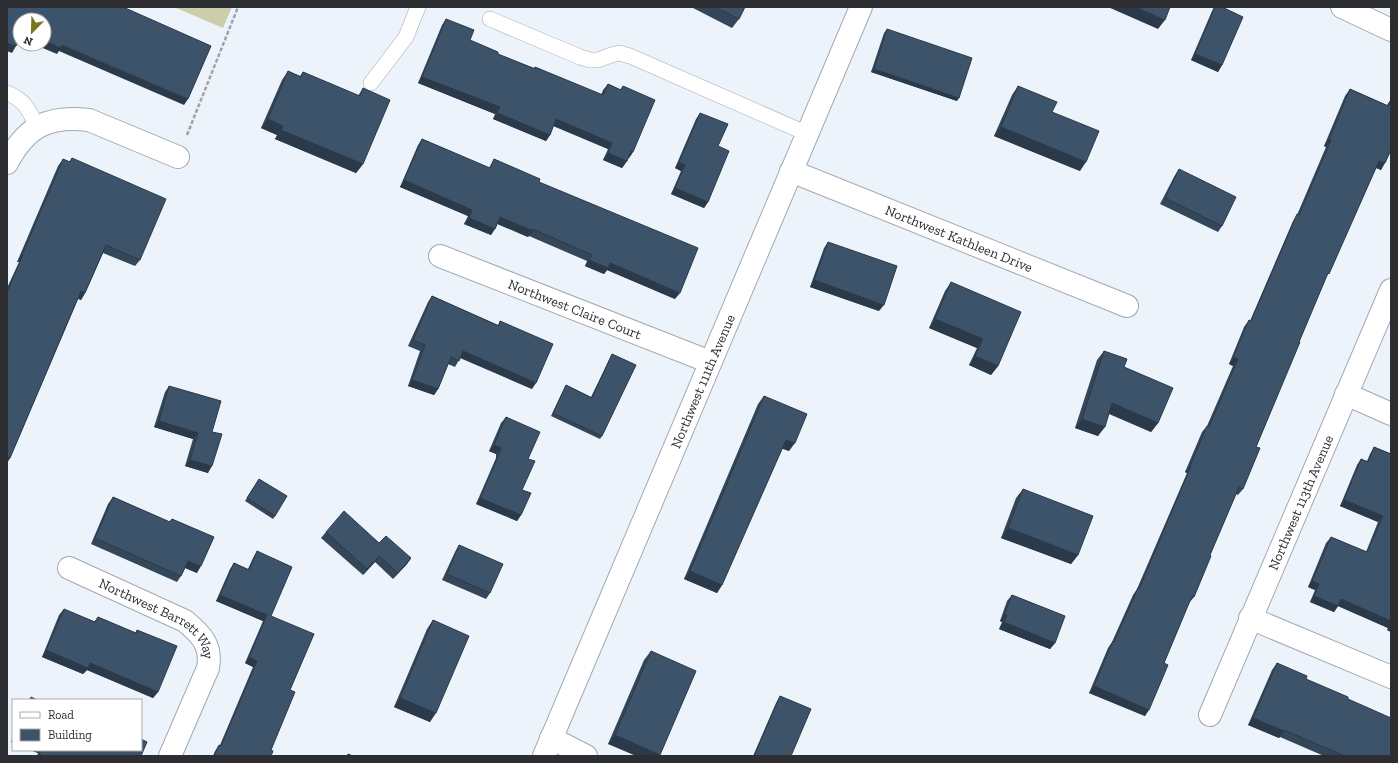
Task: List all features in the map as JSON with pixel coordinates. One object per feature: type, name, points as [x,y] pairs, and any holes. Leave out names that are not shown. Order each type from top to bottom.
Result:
[{"type":"street","name":"Northwest 111th Avenue","points":[[547,747],[861,7]]},
{"type":"street","points":[[1342,7],[1391,30]]},
{"type":"street","points":[[7,163],[23,138],[37,127],[51,121],[77,118],[89,120],[178,157]]},
{"type":"street","name":"Northwest Kathleen Drive","points":[[791,171],[1127,306]]},
{"type":"street","name":"Northwest Claire Court","points":[[440,256],[710,362]]},
{"type":"street","name":"Northwest 113th Avenue","points":[[1210,715],[1250,618],[1391,290]]},
{"type":"street","points":[[1346,394],[1391,414]]},
{"type":"street","name":"Northwest Barrett Way","points":[[69,568],[186,621],[200,633],[210,657],[208,668],[170,756]]},
{"type":"street","points":[[1250,618],[1391,677]]},
{"type":"street","points":[[547,747],[586,756]]},
{"type":"lane","points":[[371,83],[406,37],[418,7]]},
{"type":"lane","points":[[490,19],[590,60],[598,60],[619,53],[630,56],[808,134]]},
{"type":"lane","points":[[7,93],[14,96],[28,107],[37,127]]},
{"type":"path","points":[[178,157],[238,7]]},
{"type":"green space","points":[[174,7],[232,7],[223,28]]},
{"type":"building","points":[[7,7],[123,7],[211,46],[188,99],[62,45],[61,48],[52,44],[52,12],[12,12],[12,45],[7,43]]},
{"type":"building","points":[[715,7],[745,7],[739,19]]},
{"type":"building","points":[[1136,7],[1170,7],[1165,20]]},
{"type":"building","points":[[1215,7],[1222,7],[1243,17],[1222,65],[1195,54]]},
{"type":"building","points":[[446,19],[474,30],[470,40],[498,52],[498,54],[535,69],[535,67],[603,95],[608,84],[621,90],[623,86],[655,100],[633,152],[631,151],[627,161],[608,153],[612,143],[556,119],[550,135],[497,113],[500,107],[422,77]]},
{"type":"building","points":[[887,29],[972,58],[959,98],[874,69]]},
{"type":"building","points":[[288,71],[301,77],[303,72],[360,96],[363,88],[390,100],[363,164],[281,130],[283,126],[268,119]]},
{"type":"building","points":[[1018,86],[1057,102],[1052,112],[1099,131],[1086,162],[1001,127]]},
{"type":"building","points":[[1350,89],[1388,106],[1391,100],[1391,150],[1385,163],[1379,161],[1329,274],[1328,273],[1256,447],[1260,448],[1243,489],[1239,487],[1194,597],[1192,596],[1164,663],[1168,665],[1149,710],[1094,686],[1113,641],[1114,642],[1138,588],[1139,589],[1207,426],[1209,427],[1238,359],[1233,357],[1249,320],[1251,321],[1297,214],[1299,215],[1331,140],[1329,139]]},
{"type":"building","points":[[700,113],[728,124],[718,146],[729,151],[708,202],[675,188],[685,165],[679,162]]},
{"type":"building","points":[[422,139],[490,168],[494,159],[540,179],[539,182],[698,248],[680,293],[610,263],[608,268],[589,260],[592,255],[533,229],[533,231],[500,217],[495,229],[469,218],[472,210],[404,180]]},
{"type":"building","points":[[72,158],[166,199],[140,260],[106,245],[85,293],[81,291],[10,458],[7,457],[7,292],[63,159],[70,162]]},
{"type":"building","points":[[1179,169],[1236,197],[1222,226],[1165,198]]},
{"type":"building","points":[[828,242],[897,266],[884,305],[814,280]]},
{"type":"building","points":[[951,282],[1021,312],[998,366],[975,356],[983,339],[935,319]]},
{"type":"building","points":[[432,296],[499,326],[500,321],[553,344],[536,383],[463,351],[459,361],[451,357],[438,389],[412,380],[425,345],[413,340]]},
{"type":"building","points":[[1104,351],[1127,359],[1124,367],[1173,388],[1158,423],[1112,403],[1105,427],[1082,419]]},
{"type":"building","points":[[612,354],[636,365],[602,436],[553,413],[566,385],[592,398]]},
{"type":"building","points":[[169,386],[221,401],[212,432],[222,434],[212,466],[190,460],[198,433],[159,421]]},
{"type":"building","points":[[764,396],[807,414],[795,443],[786,440],[722,585],[690,571]]},
{"type":"building","points":[[506,417],[540,432],[528,459],[535,461],[522,490],[531,493],[521,515],[480,498],[500,452],[501,448],[494,445]]},
{"type":"building","points":[[1374,447],[1391,454],[1391,621],[1341,599],[1338,606],[1314,596],[1319,584],[1312,581],[1331,537],[1367,552],[1383,516],[1344,500],[1361,459],[1368,462]]},
{"type":"building","points":[[259,479],[287,496],[275,516],[247,498]]},
{"type":"building","points":[[1023,489],[1093,516],[1078,555],[1008,528]]},
{"type":"building","points":[[113,497],[170,522],[172,519],[214,537],[201,566],[188,561],[181,576],[95,538]]},
{"type":"building","points":[[344,511],[379,543],[386,536],[411,558],[398,573],[379,556],[367,569],[326,532]]},
{"type":"building","points":[[459,545],[503,564],[490,593],[447,574]]},
{"type":"building","points":[[257,551],[292,567],[271,616],[314,634],[290,690],[295,692],[271,750],[273,751],[271,756],[214,756],[219,745],[221,746],[257,661],[249,657],[267,615],[220,595],[234,563],[249,570]]},
{"type":"building","points":[[1012,595],[1065,616],[1055,643],[1004,622],[1007,615],[1004,615]]},
{"type":"building","points":[[64,609],[95,622],[98,617],[136,633],[137,630],[177,646],[158,692],[90,663],[88,668],[46,650]]},
{"type":"building","points":[[433,620],[469,636],[436,713],[400,698]]},
{"type":"building","points":[[651,651],[696,671],[660,755],[615,735]]},
{"type":"building","points":[[1277,663],[1307,676],[1306,679],[1391,718],[1391,756],[1345,756],[1253,718]]},
{"type":"building","points":[[780,696],[811,709],[791,756],[754,756]]},
{"type":"building","points":[[142,740],[147,742],[141,756],[43,756],[39,754],[40,751],[142,751]]}]
